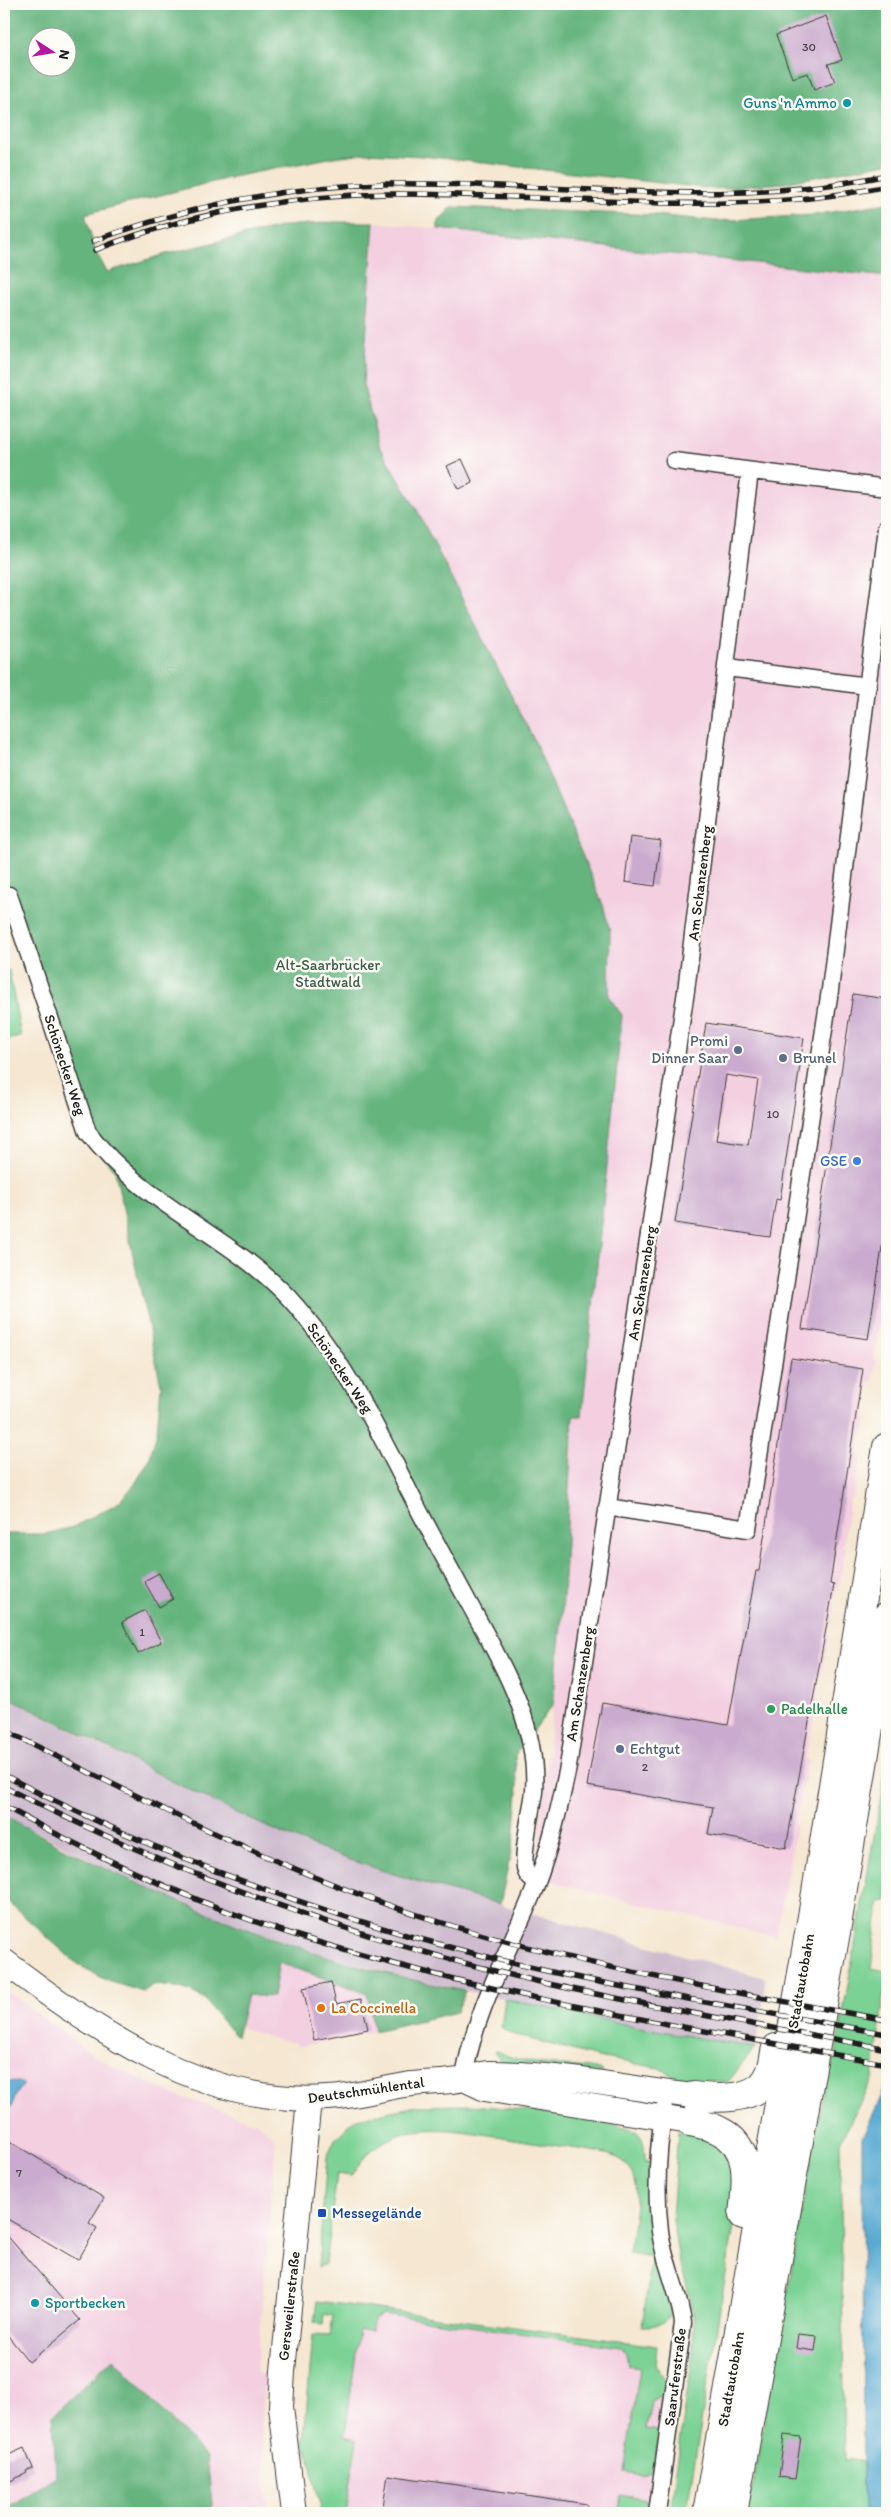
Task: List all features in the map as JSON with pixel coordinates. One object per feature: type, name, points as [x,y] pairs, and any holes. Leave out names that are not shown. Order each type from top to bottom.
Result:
[{"type":"highway","name":"Stadtautobahn","points":[[707,2513],[814,1904],[887,1446]]},
{"type":"highway","name":"Stadtautobahn","points":[[733,2513],[836,1932],[887,1616]]},
{"type":"highway","points":[[691,2109],[725,2098],[738,2096],[758,2088],[769,2076],[776,2050],[791,1965],[814,1904]]},
{"type":"highway","points":[[691,2109],[718,2130],[730,2136],[742,2152],[747,2175],[742,2224],[693,2513]]},
{"type":"main road","name":"Deutschmühlental","points":[[4,1961],[112,2037],[148,2057],[221,2085],[259,2095],[309,2100],[349,2096],[403,2085],[464,2079],[488,2072],[608,2083],[666,2093],[691,2109]]},
{"type":"main road","name":"Deutschmühlental","points":[[464,2079],[485,2089],[662,2117],[691,2109]]},
{"type":"main road","name":"Gersweilerstraße","points":[[294,2513],[282,2407],[283,2371],[309,2100]]},
{"type":"street","points":[[674,461],[887,488]]},
{"type":"street","name":"Am Schanzenberg","points":[[464,2079],[466,2062],[481,2016],[536,1884],[555,1828],[568,1768],[686,991],[750,471]]},
{"type":"street","points":[[607,1507],[748,1529],[830,990],[887,527]]},
{"type":"street","points":[[727,668],[868,686]]},
{"type":"street","name":"Schönecker Weg","points":[[9,895],[62,1060],[88,1132],[112,1162],[144,1189],[256,1266],[288,1297],[331,1350],[373,1417],[428,1527],[504,1668],[527,1724],[534,1790],[525,1858],[526,1873],[536,1884]]},
{"type":"street","name":"Saaruferstraße","points":[[657,2513],[683,2323],[680,2302],[667,2263],[660,2231],[658,2158],[666,2093]]},
{"type":"shaded area","points":[[374,222],[887,277],[887,1281],[885,1281],[880,1316],[883,1316],[881,1325],[879,1325],[874,1360],[876,1361],[872,1383],[869,1383],[864,1417],[867,1418],[864,1433],[861,1433],[858,1453],[861,1454],[853,1498],[850,1498],[843,1547],[846,1547],[838,1590],[836,1590],[833,1603],[835,1604],[828,1634],[830,1635],[816,1700],[819,1701],[805,1759],[808,1760],[794,1825],[796,1826],[776,1937],[564,1885],[533,1874],[544,1792],[562,1615],[573,1415],[582,1416],[622,1015],[609,997],[610,931],[581,850],[536,744],[416,508],[380,448],[363,384]]},
{"type":"shaded area","points":[[4,1695],[171,1781],[299,1841],[384,1871],[765,1978],[764,1998],[755,2048],[638,2027],[410,1979],[301,1948],[188,1906],[124,1877],[4,1815]]},
{"type":"shaded area","points":[[279,1963],[367,1993],[374,2031],[297,2047],[297,2043],[271,2038],[240,2027],[247,1995],[273,1997]]},
{"type":"shaded area","points":[[4,1989],[92,2054],[111,2065],[170,2093],[257,2123],[272,2135],[275,2141],[275,2152],[256,2373],[265,2374],[262,2420],[264,2474],[269,2513],[213,2513],[207,2458],[53,2415],[56,2476],[8,2507],[4,2506]]},
{"type":"shaded area","points":[[317,2301],[657,2346],[655,2365],[666,2380],[648,2513],[322,2513],[304,2439],[313,2335],[330,2336],[333,2316],[324,2314],[323,2324],[314,2323]]},
{"type":"green space","name":"Alt-Saarbrücker Stadtwald","points":[[4,4],[887,4],[887,163],[784,183],[713,189],[422,156],[366,153],[334,157],[233,177],[85,214],[95,250],[107,272],[166,254],[284,226],[335,222],[374,222],[363,384],[380,448],[416,508],[536,744],[603,905],[610,931],[609,997],[622,1015],[582,1416],[573,1416],[562,1615],[553,1705],[515,1755],[518,1794],[514,1839],[500,1904],[373,1867],[323,1850],[260,1824],[4,1695],[4,1534],[45,1534],[73,1527],[118,1503],[135,1484],[149,1460],[157,1432],[161,1385],[115,1171],[84,1133],[4,896]]},
{"type":"green space","points":[[887,203],[887,277],[438,229],[438,222],[452,207],[656,215],[716,221],[813,215]]},
{"type":"green space","points":[[9,970],[21,1037],[4,1040],[4,971]]},
{"type":"green space","points":[[887,1762],[887,1901],[879,1902],[871,1968],[887,1971],[887,1973],[873,2077],[840,2142],[845,2461],[863,2461],[863,2513],[748,2513],[826,2076],[836,2053]]},
{"type":"green space","points":[[4,1815],[129,1880],[222,1919],[270,1937],[367,1968],[465,1991],[457,2012],[374,2031],[367,1993],[279,1963],[273,1997],[247,1995],[237,2037],[210,2006],[195,1994],[171,1987],[153,1985],[143,1992],[108,1981],[77,1964],[4,1898]]},
{"type":"green space","points":[[505,1999],[638,2027],[755,2048],[728,2082],[680,2079],[659,2068],[598,2057],[511,2034],[501,2027]]},
{"type":"green space","points":[[496,2050],[531,2062],[596,2069],[602,2071],[603,2074],[501,2062],[494,2052]]},
{"type":"green space","points":[[475,2105],[516,2109],[610,2124],[627,2128],[637,2133],[645,2150],[645,2162],[651,2162],[654,2239],[659,2265],[671,2301],[670,2313],[665,2321],[654,2325],[642,2326],[652,2257],[629,2253],[636,2206],[636,2194],[631,2172],[625,2163],[618,2158],[593,2151],[459,2131],[418,2131],[399,2135],[381,2143],[365,2157],[351,2176],[337,2174],[325,2264],[318,2267],[327,2157],[335,2139],[356,2118],[418,2106]]},
{"type":"green space","points":[[678,2131],[712,2137],[735,2162],[736,2213],[686,2513],[670,2513],[693,2353],[694,2324],[691,2300],[679,2260],[672,2220]]},
{"type":"green space","points":[[317,2301],[657,2346],[655,2365],[666,2380],[665,2393],[651,2401],[646,2429],[659,2431],[654,2469],[643,2476],[624,2473],[640,2368],[628,2366],[626,2352],[621,2347],[383,2314],[374,2320],[371,2331],[359,2330],[345,2436],[357,2439],[346,2513],[322,2513],[304,2439],[313,2335],[330,2336],[333,2316],[324,2314],[323,2324],[314,2323]]},
{"type":"green space","points":[[113,2358],[207,2458],[213,2513],[4,2513],[4,2506],[8,2507],[56,2476],[53,2415]]},
{"type":"green space","points":[[621,2495],[645,2500],[648,2513],[622,2513],[622,2509],[619,2509]]},
{"type":"water","points":[[16,2081],[23,2084],[23,2086],[18,2090],[11,2107],[4,2104],[4,2083]]},
{"type":"water","points":[[887,2084],[887,2513],[863,2513],[862,2138]]},
{"type":"building","points":[[826,16],[842,60],[828,64],[835,82],[814,90],[808,73],[792,78],[776,35]]},
{"type":"building","points":[[462,459],[473,483],[458,489],[447,466]]},
{"type":"building","points":[[630,837],[661,841],[655,886],[625,882]]},
{"type":"building","name":"GSE","points":[[853,994],[887,999],[887,1215],[868,1339],[802,1329]]},
{"type":"building","points":[[706,1023],[804,1038],[780,1200],[776,1199],[770,1237],[675,1223]],"holes":[[[726,1075],[758,1080],[748,1145],[716,1140]]]},
{"type":"building","points":[[791,1358],[863,1369],[830,1584],[834,1585],[786,1848],[708,1834],[713,1807],[587,1786],[602,1703],[728,1725],[756,1571],[759,1571]]},
{"type":"building","points":[[159,1573],[173,1599],[159,1607],[144,1581]]},
{"type":"building","points":[[145,1610],[161,1642],[138,1654],[122,1622]]},
{"type":"building","points":[[331,1982],[336,2004],[361,1999],[368,2029],[314,2040],[303,1988]]},
{"type":"building","points":[[4,2138],[104,2198],[89,2223],[97,2228],[78,2260],[4,2217]]},
{"type":"building","name":"Sportbecken","points":[[4,2232],[80,2320],[29,2362],[4,2331]]},
{"type":"building","points":[[798,2334],[817,2336],[815,2351],[796,2348]]},
{"type":"building","points":[[784,2435],[801,2437],[795,2479],[779,2477]]},
{"type":"building","points":[[24,2448],[33,2468],[4,2484],[4,2457]]},
{"type":"building","points":[[388,2475],[587,2504],[586,2513],[382,2513]]},
{"type":"railway","points":[[93,241],[164,218],[236,200],[310,189],[384,184],[448,184],[699,193],[824,186],[887,175]]},
{"type":"railway","points":[[95,250],[165,226],[238,209],[275,203],[349,196],[386,194],[637,202],[762,202],[825,196],[887,186]]},
{"type":"railway","points":[[4,1730],[159,1807],[263,1855],[316,1878],[424,1917],[538,1950],[596,1964],[712,1988],[887,2020]]},
{"type":"railway","points":[[4,1775],[63,1805],[186,1859],[250,1884],[379,1927],[444,1946],[555,1973],[650,1992],[887,2034]]},
{"type":"railway","points":[[4,1787],[67,1818],[199,1875],[266,1901],[403,1946],[540,1982],[670,2009],[887,2049]]},
{"type":"railway","points":[[4,1806],[76,1844],[149,1879],[224,1910],[301,1937],[446,1977],[592,2010],[887,2064]]},
{"type":"place","name":"Guns 'n Ammo","points":[[847,103]]},
{"type":"place","name":"Promi Dinner Saar","points":[[738,1050]]},
{"type":"place","name":"Brunel","points":[[783,1058]]},
{"type":"place","name":"GSE","points":[[857,1161]]},
{"type":"place","name":"Padelhalle","points":[[771,1709]]},
{"type":"place","name":"Echtgut","points":[[620,1749]]},
{"type":"place","name":"La Coccinella","points":[[321,2008]]},
{"type":"place","name":"Messegelände","points":[[322,2213]]},
{"type":"place","name":"Sportbecken","points":[[35,2303]]}]
